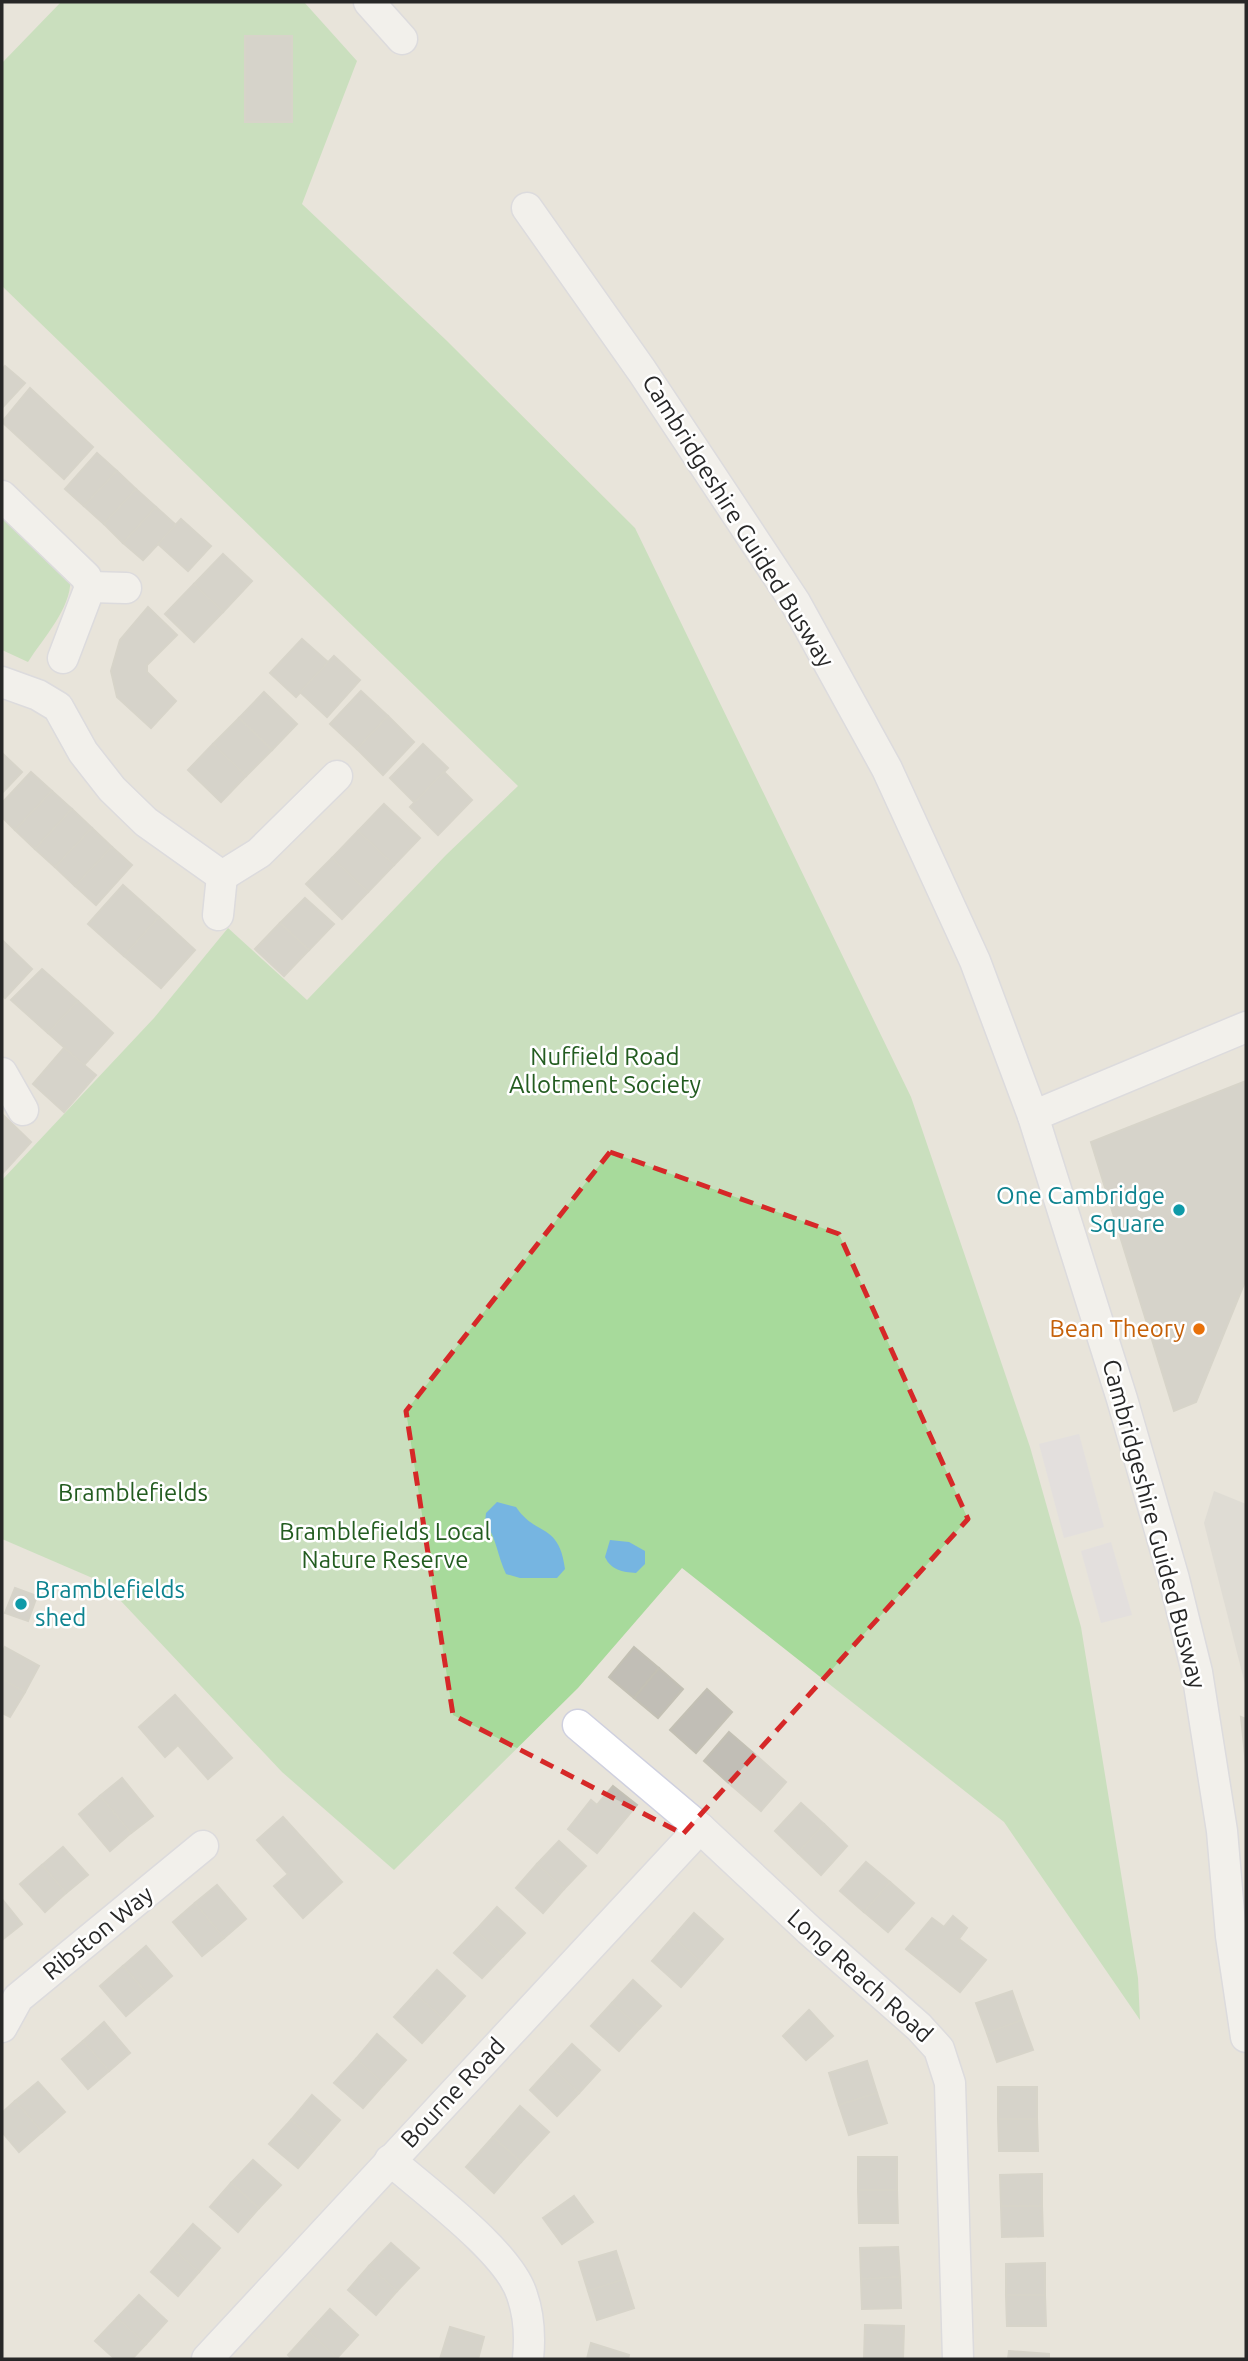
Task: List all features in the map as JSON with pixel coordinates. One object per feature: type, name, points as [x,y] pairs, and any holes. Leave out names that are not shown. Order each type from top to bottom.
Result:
[{"type":"street","points":[[369,2],[402,39]]},
{"type":"street","name":"Cambridgeshire Guided Busway","points":[[527,208],[650,382],[794,602],[887,769],[975,961],[1033,1116],[1122,1399],[1197,1672],[1222,1831],[1231,1936],[1245,2029]]},
{"type":"street","points":[[2,496],[86,577],[90,587],[63,658]]},
{"type":"street","points":[[90,587],[126,587]]},
{"type":"street","points":[[2,682],[38,695],[58,707],[83,752],[112,789],[146,822],[222,876]]},
{"type":"street","points":[[222,876],[259,853],[337,776]]},
{"type":"street","points":[[218,915],[222,876]]},
{"type":"street","points":[[1033,1116],[1246,1027]]},
{"type":"street","points":[[2,1073],[23,1110]]},
{"type":"street","name":"Long Reach Road","points":[[578,1725],[700,1828],[809,1930],[919,2027],[939,2049],[950,2083],[958,2359]]},
{"type":"street","name":"Bourne Road","points":[[207,2359],[700,1828]]},
{"type":"street","name":"Ribston Way","points":[[2,2028],[18,1998],[203,1846]]},
{"type":"street","name":"Cambridgeshire Guided Busway","points":[[1231,1936],[1246,1970]]},
{"type":"street","points":[[390,2160],[502,2260],[522,2293],[530,2340],[528,2359]]},
{"type":"highlighted area","points":[[610,1152],[839,1234],[968,1519],[683,1834],[453,1715],[406,1411]]},
{"type":"shaded area","points":[[1079,1434],[1104,1527],[1064,1538],[1039,1444]]},
{"type":"shaded area","points":[[1214,1491],[1246,1504],[1246,1688],[1204,1523]]},
{"type":"shaded area","points":[[1111,1542],[1132,1615],[1101,1623],[1081,1551]]},
{"type":"green space","points":[[61,2],[304,2],[357,61],[302,204],[446,340],[635,528],[911,1097],[1030,1447],[1081,1627],[1138,1978],[1140,2020],[1004,1822],[682,1568],[578,1688],[394,1870],[282,1772],[104,1583],[2,1539],[2,1180],[154,1018],[228,928],[307,1000],[446,855],[518,786],[2,286],[2,63]]},
{"type":"green space","points":[[2,507],[70,572],[68,596],[63,608],[28,662],[2,650]]},
{"type":"water","points":[[497,1502],[516,1507],[558,1544],[565,1569],[557,1578],[520,1578],[506,1574],[485,1522],[486,1513]]},
{"type":"water","points":[[610,1540],[629,1542],[645,1551],[645,1564],[636,1573],[614,1568],[605,1557]]},
{"type":"building","points":[[245,36],[292,36],[292,122],[245,122]]},
{"type":"building","points":[[5,366],[25,383],[2,408],[2,370]]},
{"type":"building","points":[[30,388],[93,447],[64,479],[2,422]]},
{"type":"building","points":[[97,453],[117,471],[84,506],[65,489]]},
{"type":"building","points":[[117,471],[136,489],[104,524],[84,506]]},
{"type":"building","points":[[136,489],[156,507],[123,543],[104,524]]},
{"type":"building","points":[[156,507],[176,525],[143,560],[123,543]]},
{"type":"building","points":[[181,519],[211,546],[188,571],[158,544]]},
{"type":"building","points":[[223,554],[252,581],[223,612],[194,584]]},
{"type":"building","points":[[194,584],[223,612],[194,642],[165,614]]},
{"type":"building","points":[[148,607],[177,635],[147,665],[147,672],[176,701],[151,728],[117,697],[111,671],[120,640]]},
{"type":"building","points":[[302,639],[328,662],[296,697],[270,673]]},
{"type":"building","points":[[334,656],[360,680],[327,717],[300,692]]},
{"type":"building","points":[[361,691],[388,716],[357,749],[330,724]]},
{"type":"building","points":[[264,692],[297,724],[272,750],[239,718]]},
{"type":"building","points":[[388,716],[414,742],[383,775],[357,749]]},
{"type":"building","points":[[239,718],[272,750],[246,776],[213,744]]},
{"type":"building","points":[[213,744],[246,776],[221,802],[188,770]]},
{"type":"building","points":[[423,744],[448,768],[414,802],[390,778]]},
{"type":"building","points":[[2,755],[22,772],[2,793]]},
{"type":"building","points":[[31,772],[52,791],[15,830],[2,817],[2,803]]},
{"type":"building","points":[[444,772],[472,800],[438,835],[410,807]]},
{"type":"building","points":[[52,791],[72,809],[35,849],[15,830]]},
{"type":"building","points":[[384,804],[420,838],[394,865],[358,831]]},
{"type":"building","points":[[72,809],[92,828],[55,867],[35,849]]},
{"type":"building","points":[[92,828],[112,847],[75,886],[55,867]]},
{"type":"building","points":[[358,831],[394,865],[368,892],[332,858]]},
{"type":"building","points":[[112,847],[132,865],[96,905],[75,886]]},
{"type":"building","points":[[332,858],[368,892],[342,919],[306,884]]},
{"type":"building","points":[[123,885],[159,917],[124,956],[88,924]]},
{"type":"building","points":[[305,898],[334,924],[309,950],[280,923]]},
{"type":"building","points":[[159,917],[195,950],[161,988],[124,956]]},
{"type":"building","points":[[280,923],[309,950],[284,976],[255,949]]},
{"type":"building","points":[[2,940],[32,969],[5,998],[2,995]]},
{"type":"building","points":[[42,969],[78,1001],[48,1033],[11,1000]]},
{"type":"building","points":[[78,1001],[113,1033],[84,1065],[48,1033]]},
{"type":"building","points":[[64,1048],[96,1075],[64,1112],[33,1084]]},
{"type":"building","name":"One Cambridge Square","points":[[1246,1081],[1246,1279],[1196,1402],[1174,1411],[1091,1142]]},
{"type":"building","points":[[2,1114],[31,1142],[2,1174]]},
{"type":"building","name":"Bramblefields shed","points":[[15,1588],[37,1596],[28,1621],[5,1613]]},
{"type":"building","points":[[5,1647],[39,1666],[25,1692],[2,1679],[2,1653]]},
{"type":"building","points":[[634,1647],[659,1668],[634,1698],[609,1677]]},
{"type":"building","points":[[659,1668],[683,1689],[658,1718],[634,1698]]},
{"type":"building","points":[[2,1679],[25,1692],[10,1717],[2,1713]]},
{"type":"building","points":[[707,1689],[732,1712],[696,1753],[670,1730]]},
{"type":"building","points":[[175,1695],[232,1758],[208,1779],[178,1745],[165,1757],[139,1727]]},
{"type":"building","points":[[1241,1717],[1246,1719],[1246,1765]]},
{"type":"building","points":[[729,1732],[758,1757],[732,1786],[704,1761]]},
{"type":"building","points":[[758,1757],[786,1782],[761,1811],[732,1786]]},
{"type":"building","points":[[122,1778],[153,1816],[131,1833],[100,1796]]},
{"type":"building","points":[[613,1786],[637,1805],[597,1853],[568,1829],[591,1800],[597,1805]]},
{"type":"building","points":[[100,1796],[131,1833],[110,1851],[79,1814]]},
{"type":"building","points":[[801,1803],[824,1824],[798,1853],[775,1831]]},
{"type":"building","points":[[283,1817],[342,1882],[303,1918],[274,1886],[288,1874],[257,1840]]},
{"type":"building","points":[[824,1824],[847,1846],[821,1875],[798,1853]]},
{"type":"building","points":[[559,1841],[586,1866],[564,1889],[537,1864]]},
{"type":"building","points":[[63,1847],[88,1875],[66,1893],[42,1865]]},
{"type":"building","points":[[866,1862],[890,1882],[864,1912],[840,1891]]},
{"type":"building","points":[[537,1864],[564,1889],[543,1913],[516,1888]]},
{"type":"building","points":[[42,1865],[66,1893],[45,1912],[20,1884]]},
{"type":"building","points":[[890,1882],[914,1903],[888,1932],[864,1912]]},
{"type":"building","points":[[217,1885],[246,1919],[224,1938],[195,1903]]},
{"type":"building","points":[[2,1899],[22,1924],[2,1940]]},
{"type":"building","points":[[195,1903],[224,1938],[202,1956],[173,1922]]},
{"type":"building","points":[[497,1907],[525,1933],[503,1956],[476,1930]]},
{"type":"building","points":[[694,1913],[723,1939],[702,1963],[673,1937]]},
{"type":"building","points":[[953,1916],[967,1928],[959,1939],[986,1960],[960,1992],[906,1949],[932,1918],[944,1927]]},
{"type":"building","points":[[476,1930],[503,1956],[482,1978],[454,1953]]},
{"type":"building","points":[[673,1937],[702,1963],[681,1987],[652,1961]]},
{"type":"building","points":[[146,1946],[172,1976],[149,1996],[123,1966]]},
{"type":"building","points":[[123,1966],[149,1996],[126,2016],[100,1986]]},
{"type":"building","points":[[437,1970],[465,1996],[444,2019],[415,1994]]},
{"type":"building","points":[[633,1980],[661,2006],[640,2028],[612,2003]]},
{"type":"building","points":[[1012,1991],[1022,2020],[987,2033],[976,2003]]},
{"type":"building","points":[[415,1994],[444,2019],[422,2043],[394,2017]]},
{"type":"building","points":[[612,2003],[640,2028],[619,2051],[591,2026]]},
{"type":"building","points":[[809,2010],[833,2036],[806,2060],[783,2036]]},
{"type":"building","points":[[1022,2020],[1033,2050],[997,2062],[987,2033]]},
{"type":"building","points":[[104,2022],[130,2053],[109,2071],[83,2041]]},
{"type":"building","points":[[377,2034],[406,2060],[384,2084],[356,2059]]},
{"type":"building","points":[[83,2041],[109,2071],[88,2089],[62,2059]]},
{"type":"building","points":[[572,2044],[600,2070],[579,2093],[551,2067]]},
{"type":"building","points":[[356,2059],[384,2084],[363,2108],[334,2083]]},
{"type":"building","points":[[867,2061],[877,2093],[839,2105],[829,2073]]},
{"type":"building","points":[[551,2067],[579,2093],[557,2116],[530,2090]]},
{"type":"building","points":[[38,2082],[65,2112],[42,2132],[15,2101]]},
{"type":"building","points":[[998,2087],[1037,2087],[1037,2119],[998,2119]]},
{"type":"building","points":[[877,2093],[887,2123],[849,2135],[839,2105]]},
{"type":"building","points":[[312,2095],[340,2120],[319,2144],[291,2120]]},
{"type":"building","points":[[15,2101],[42,2132],[19,2152],[2,2132],[2,2113]]},
{"type":"building","points":[[520,2106],[549,2132],[521,2162],[493,2137]]},
{"type":"building","points":[[998,2119],[1037,2119],[1038,2151],[999,2151]]},
{"type":"building","points":[[291,2120],[319,2144],[298,2168],[269,2144]]},
{"type":"building","points":[[493,2137],[521,2162],[494,2193],[466,2167]]},
{"type":"building","points":[[858,2157],[897,2157],[897,2190],[858,2190]]},
{"type":"building","points":[[253,2160],[281,2185],[259,2208],[231,2183]]},
{"type":"building","points":[[1042,2174],[1042,2206],[1001,2206],[1000,2175]]},
{"type":"building","points":[[231,2183],[259,2208],[238,2232],[210,2207]]},
{"type":"building","points":[[858,2190],[897,2190],[898,2223],[859,2223]]},
{"type":"building","points":[[574,2196],[593,2222],[562,2244],[543,2218]]},
{"type":"building","points":[[1001,2206],[1042,2206],[1043,2236],[1002,2237]]},
{"type":"building","points":[[193,2224],[220,2248],[199,2272],[172,2248]]},
{"type":"building","points":[[391,2243],[419,2268],[397,2291],[369,2266]]},
{"type":"building","points":[[898,2247],[900,2277],[861,2279],[860,2248]]},
{"type":"building","points":[[172,2248],[199,2272],[178,2296],[151,2272]]},
{"type":"building","points":[[616,2251],[625,2279],[588,2291],[579,2262]]},
{"type":"building","points":[[1045,2263],[1045,2295],[1006,2295],[1006,2264]]},
{"type":"building","points":[[369,2266],[397,2291],[376,2315],[348,2290]]},
{"type":"building","points":[[900,2277],[901,2308],[862,2309],[861,2279]]},
{"type":"building","points":[[625,2279],[634,2308],[597,2320],[588,2291]]},
{"type":"building","points":[[139,2295],[167,2321],[146,2344],[117,2318]]},
{"type":"building","points":[[1006,2295],[1045,2295],[1046,2326],[1007,2326]]},
{"type":"building","points":[[330,2309],[358,2335],[337,2358],[309,2332]]},
{"type":"building","points":[[117,2318],[146,2344],[132,2359],[115,2359],[95,2341]]},
{"type":"building","points":[[865,2325],[904,2326],[903,2359],[864,2359]]},
{"type":"building","points":[[450,2327],[484,2337],[478,2359],[440,2359]]},
{"type":"building","points":[[309,2332],[337,2358],[292,2359],[288,2355]]},
{"type":"building","points":[[591,2343],[629,2355],[628,2359],[587,2359]]},
{"type":"building","points":[[1009,2351],[1049,2354],[1049,2359],[1008,2359]]},
{"type":"place","name":"One Cambridge Square","points":[[1179,1210]]},
{"type":"place","name":"Bean Theory","points":[[1199,1329]]},
{"type":"place","name":"Bramblefields shed","points":[[21,1604]]},
{"type":"park label","name":"Nuffield Road Allotment Society","points":[[605,1071]]},
{"type":"park label","name":"Bramblefields","points":[[133,1493]]},
{"type":"park label","name":"Bramblefields Local Nature Reserve","points":[[385,1546]]}]
